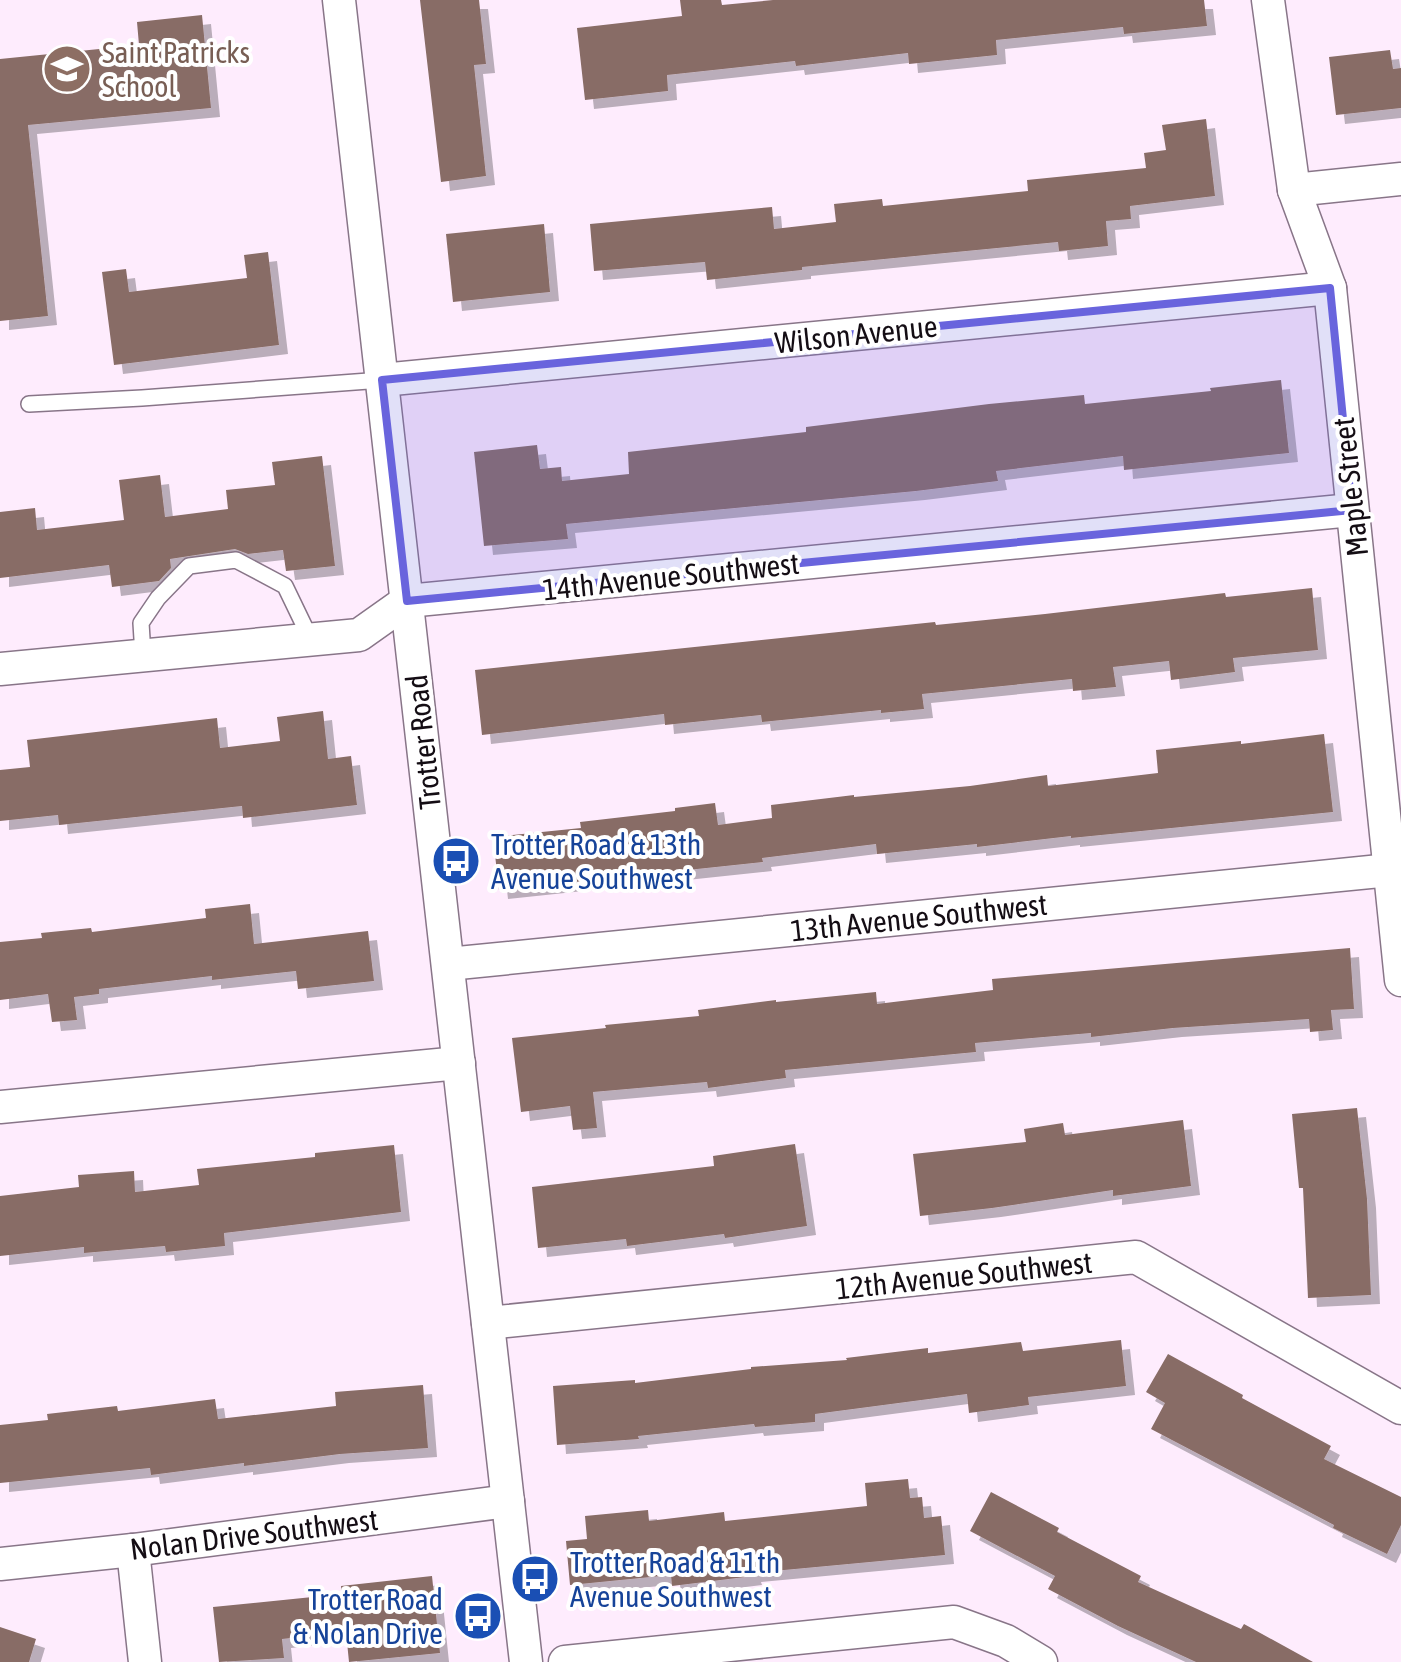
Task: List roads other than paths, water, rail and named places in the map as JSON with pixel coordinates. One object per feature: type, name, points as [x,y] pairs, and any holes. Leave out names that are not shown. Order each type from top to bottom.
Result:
[{"type":"street","name":"Trotter Road","points":[[339,0],[526,1662]]},
{"type":"street","name":"Maple Street","points":[[1268,0],[1294,190],[1330,288],[1401,980]]},
{"type":"street","points":[[1294,190],[1401,180]]},
{"type":"street","name":"Wilson Avenue","points":[[382,380],[1330,288]]},
{"type":"street","name":"14th Avenue Southwest","points":[[0,669],[358,635],[407,601],[1352,510]]},
{"type":"street","name":"13th Avenue Southwest","points":[[448,964],[1390,870]]},
{"type":"street","points":[[0,1108],[459,1063]]},
{"type":"street","name":"12th Avenue Southwest","points":[[488,1323],[1136,1257],[1401,1408]]},
{"type":"street","name":"Nolan Drive Southwest","points":[[0,1564],[508,1501]]},
{"type":"street","points":[[133,1550],[145,1662]]},
{"type":"street","points":[[564,1662],[954,1622],[1006,1641],[1041,1662]]},
{"type":"lane","points":[[29,404],[382,380]]},
{"type":"lane","points":[[143,655],[141,623],[168,587],[189,566],[236,560],[286,586],[311,640]]},
{"type":"place","name":"Saint Patricks School","points":[[67,69]]},
{"type":"place","name":"Trotter Road & 13th Avenue Southwest","points":[[456,861]]},
{"type":"place","name":"Trotter Road & 11th Avenue Southwest","points":[[535,1579]]},
{"type":"place","name":"Trotter Road & Nolan Drive","points":[[478,1616]]}]
